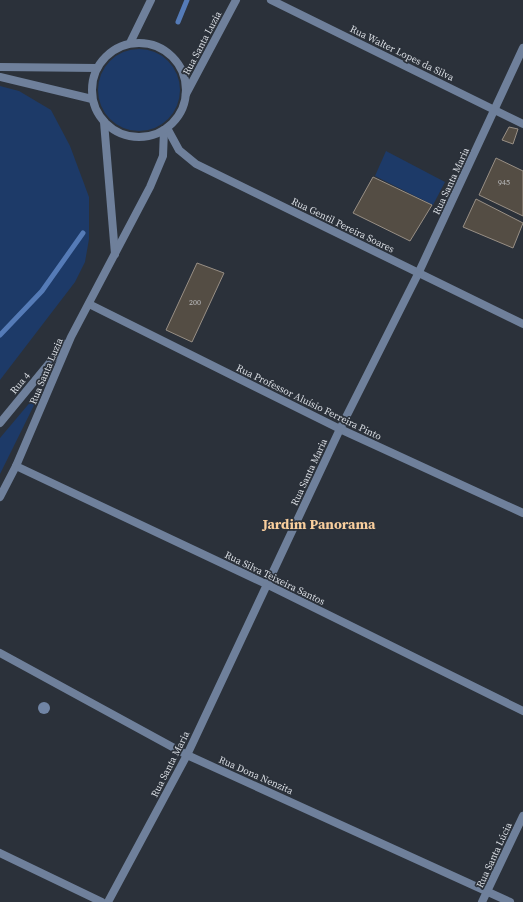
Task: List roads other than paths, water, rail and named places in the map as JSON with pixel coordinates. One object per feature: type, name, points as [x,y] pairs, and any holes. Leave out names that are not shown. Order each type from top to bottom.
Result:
[{"type":"street","points":[[130,43],[151,0]]},
{"type":"street","name":"Rua Santa Luzia","points":[[186,95],[236,0]]},
{"type":"street","name":"Rua Walter Lopes da Silva","points":[[271,0],[523,124]]},
{"type":"street","points":[[104,122],[122,134],[144,137],[166,129],[180,114],[186,95],[184,77],[177,61],[164,50],[148,43],[130,43],[116,48],[105,56],[97,68],[92,99],[104,122],[115,255]]},
{"type":"street","name":"Rua Santa Maria","points":[[108,902],[187,754],[340,429],[418,274],[523,48]]},
{"type":"street","points":[[0,67],[97,68]]},
{"type":"street","points":[[0,77],[92,99]]},
{"type":"street","name":"Rua Santa Luzia","points":[[0,497],[16,466],[71,337],[150,187],[163,156],[166,129]]},
{"type":"street","name":"Rua Gentil Pereira Soares","points":[[166,129],[179,150],[196,164],[418,274],[523,324]]},
{"type":"street","name":"Rua Professor Aluísio Ferreira Pinto","points":[[89,304],[340,429],[523,513]]},
{"type":"street","name":"Rua 4","points":[[0,423],[71,337]]},
{"type":"street","name":"Rua Silva Teixeira Santos","points":[[16,466],[266,584],[523,711]]},
{"type":"street","name":"Rua Dona Nenzita","points":[[0,653],[187,754],[510,902]]},
{"type":"street","name":"Rua Santa Lúcia","points":[[482,902],[523,816]]},
{"type":"street","points":[[0,853],[102,902]]},
{"type":"waterway","points":[[178,22],[187,0]]},
{"type":"waterway","points":[[0,335],[42,291],[83,233]]},
{"type":"district","name":"Jardim Panorama","points":[[319,524]]}]
